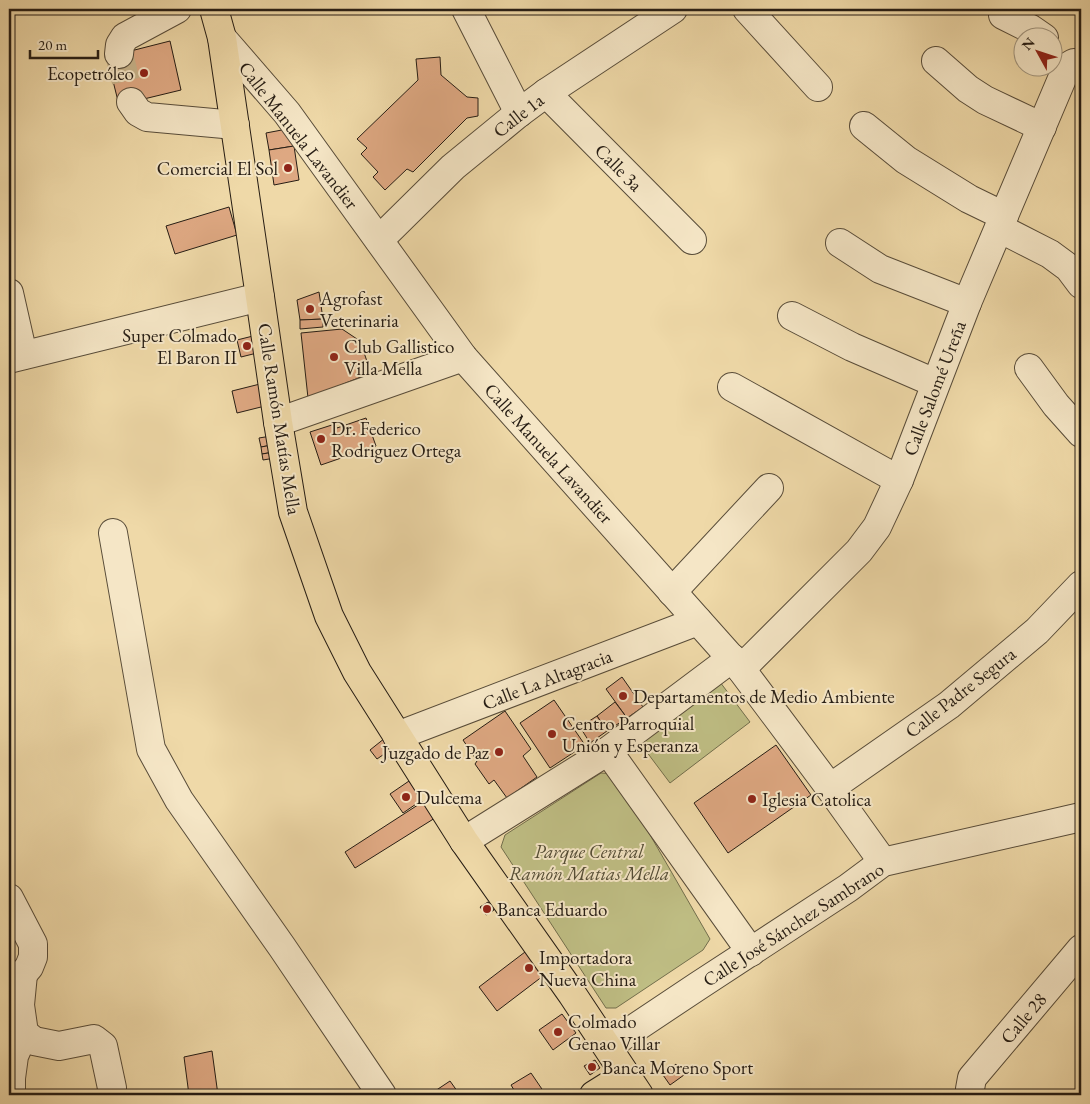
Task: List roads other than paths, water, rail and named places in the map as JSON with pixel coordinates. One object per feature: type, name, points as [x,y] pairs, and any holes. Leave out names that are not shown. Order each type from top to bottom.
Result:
[{"type":"main road","name":"Calle Ramón Matías Mella","points":[[214,9],[222,38],[278,422],[293,512],[329,616],[357,672],[464,842],[608,1046],[633,1085]]},
{"type":"main road","points":[[594,1095],[633,1085]]},
{"type":"street","points":[[118,54],[120,44],[126,37],[177,9]]},
{"type":"street","points":[[466,9],[518,113]]},
{"type":"street","name":"Calle 1a","points":[[379,240],[453,167],[518,113],[673,9]]},
{"type":"street","points":[[747,9],[818,87]]},
{"type":"street","points":[[1003,15],[1026,28]]},
{"type":"street","name":"Calle Manuela Lavandier","points":[[222,38],[287,113],[463,357],[737,664],[883,862]]},
{"type":"street","points":[[1062,52],[1074,65]]},
{"type":"street","points":[[936,61],[968,89],[985,100],[1042,127]]},
{"type":"street","name":"Calle Salomé Ureña","points":[[464,842],[608,751],[737,664],[859,551],[877,526],[898,480],[967,303],[1042,127],[1074,65]]},
{"type":"street","name":"Calle 3a","points":[[546,93],[692,240]]},
{"type":"street","points":[[131,102],[138,112],[147,117],[235,126]]},
{"type":"street","points":[[864,126],[906,160],[969,199],[1050,254],[1069,268],[1081,284]]},
{"type":"street","points":[[840,243],[880,269],[967,303]]},
{"type":"street","points":[[9,293],[16,357],[260,297]]},
{"type":"street","points":[[792,316],[852,347],[935,383]]},
{"type":"street","points":[[278,422],[463,357]]},
{"type":"street","points":[[1029,368],[1056,405],[1077,420]]},
{"type":"street","points":[[732,387],[898,480]]},
{"type":"street","points":[[672,592],[769,488]]},
{"type":"street","points":[[113,533],[151,749],[180,800],[382,1095]]},
{"type":"street","name":"Calle Padre Segura","points":[[830,788],[949,705],[1037,631],[1081,585]]},
{"type":"street","name":"Calle La Altagracia","points":[[397,736],[698,621]]},
{"type":"street","points":[[608,751],[751,952]]},
{"type":"street","name":"Calle José Sánchez Sambrano","points":[[608,1046],[848,888],[883,862],[1081,817]]},
{"type":"street","points":[[9,898],[33,944],[33,957],[29,967],[16,975],[24,1033],[14,1056],[11,1095]]},
{"type":"street","name":"Calle 28","points":[[970,1092],[972,1078],[1081,949]]},
{"type":"street","points":[[24,1033],[34,1041],[59,1046],[94,1039],[103,1046],[112,1095]]},
{"type":"tunnel","points":[[119,54],[131,102]]},
{"type":"place","name":"Ecopetróleo","points":[[144,73]]},
{"type":"place","name":"Comercial El Sol","points":[[288,168]]},
{"type":"place","name":"Agrofast Veterinaria","points":[[310,309]]},
{"type":"place","name":"Super Colmado El Baron II","points":[[247,346]]},
{"type":"place","name":"Club Gallistico Villa Mella","points":[[334,357]]},
{"type":"place","name":"Dr. Federico Rodriguez Ortega","points":[[321,439]]},
{"type":"place","name":"Departamentos de Medio Ambiente","points":[[623,696]]},
{"type":"place","name":"Centro Parroquial Unión y Esperanza","points":[[552,734]]},
{"type":"place","name":"Juzgado de Paz","points":[[499,752]]},
{"type":"place","name":"Dulcema","points":[[406,797]]},
{"type":"place","name":"Iglesia Catolica","points":[[752,799]]},
{"type":"place","name":"Banca Eduardo","points":[[487,909]]},
{"type":"place","name":"Importadora Nueva China","points":[[529,968]]},
{"type":"place","name":"Colmado Genao Villar","points":[[558,1032]]},
{"type":"place","name":"Banca Moreno Sport","points":[[592,1067]]},
{"type":"park label","name":"Parque Central Ramón Matias Mella","points":[[589,862]]}]
